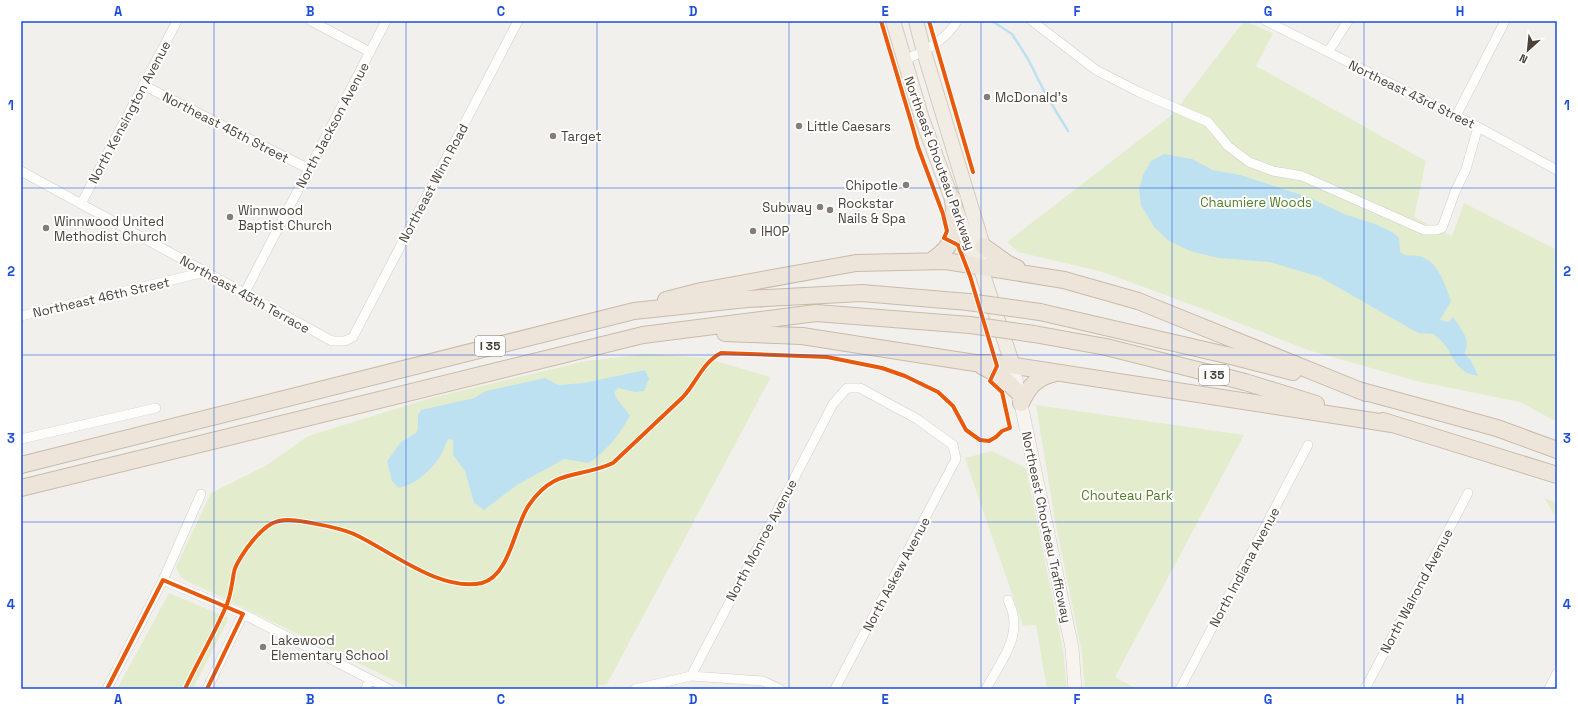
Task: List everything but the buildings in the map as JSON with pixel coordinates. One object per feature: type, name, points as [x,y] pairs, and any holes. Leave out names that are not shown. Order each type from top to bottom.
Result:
[{"type":"highway","points":[[931,261],[949,247],[954,237],[955,222],[953,199]]},
{"type":"highway","points":[[983,246],[1008,264],[1028,273]]},
{"type":"highway","points":[[634,311],[648,304],[701,291],[791,274],[856,264],[946,261],[1028,273],[1101,289],[1138,301],[1366,393]]},
{"type":"highway","name":"I 35","points":[[21,465],[634,311],[747,299],[862,293],[968,302],[1040,312],[1235,357],[1497,428],[1557,450]]},
{"type":"highway","name":"I 35","points":[[21,488],[643,334],[816,313],[970,325],[1034,334],[1106,347],[1237,380],[1392,424],[1557,475]]},
{"type":"highway","points":[[643,334],[676,336],[706,332],[779,334],[975,364],[1012,366],[1059,372],[1392,424]]},
{"type":"highway","points":[[975,364],[996,372],[1020,398],[1034,383],[1046,376],[1059,372]]},
{"type":"main road","name":"Northeast Chouteau Parkway","points":[[893,21],[922,119],[971,250],[980,266]]},
{"type":"main road","name":"Northeast Chouteau Parkway","points":[[916,21],[983,246],[980,266]]},
{"type":"main road","points":[[980,266],[1012,366]]},
{"type":"main road","name":"Northeast Chouteau Trafficway","points":[[1012,366],[1072,648],[1075,689]]},
{"type":"street","name":"North Kensington Avenue","points":[[81,204],[177,21]]},
{"type":"street","points":[[311,21],[370,52]]},
{"type":"street","name":"North Jackson Avenue","points":[[244,294],[386,21]]},
{"type":"street","name":"Northeast Winn Road","points":[[345,341],[353,337],[518,21]]},
{"type":"street","points":[[904,60],[924,52],[953,28],[957,21]]},
{"type":"street","points":[[1032,21],[1096,70],[1138,92],[1208,122],[1228,146],[1249,162],[1273,172],[1302,176],[1418,228],[1430,231],[1442,228],[1455,192],[1466,169],[1478,127]]},
{"type":"street","name":"Northeast 43rd Street","points":[[1266,21],[1478,127],[1557,170]]},
{"type":"street","points":[[1328,52],[1348,21]]},
{"type":"street","points":[[1456,116],[1505,21]]},
{"type":"street","name":"Northeast 45th Street","points":[[143,85],[309,169]]},
{"type":"street","name":"Northeast 45th Terrace","points":[[21,171],[332,341],[345,341]]},
{"type":"street","name":"Northeast 46th Street","points":[[21,316],[205,272]]},
{"type":"street","name":"North Monroe Avenue","points":[[691,676],[833,404],[847,388],[860,388],[917,419],[953,445],[956,459]]},
{"type":"street","points":[[21,439],[156,408]]},
{"type":"street","name":"North Indiana Avenue","points":[[1180,689],[1308,445]]},
{"type":"street","name":"North Askew Avenue","points":[[835,689],[956,459]]},
{"type":"street","name":"North Walrond Avenue","points":[[1365,689],[1468,493]]},
{"type":"street","points":[[107,689],[163,580],[201,494]]},
{"type":"street","points":[[163,580],[243,614],[389,689]]},
{"type":"street","points":[[986,689],[1014,634],[1014,616],[1008,600]]},
{"type":"street","points":[[208,689],[243,614]]},
{"type":"street","points":[[1549,689],[1557,673]]},
{"type":"street","points":[[635,689],[691,676],[763,681],[780,689]]},
{"type":"street","points":[[366,689],[369,679]]},
{"type":"green space","name":"Chaumiere Woods","points":[[1244,21],[1273,33],[1256,66],[1426,161],[1414,217],[1452,236],[1464,203],[1557,250],[1557,422],[1520,402],[1416,381],[1308,350],[1103,272],[1018,252],[1007,242],[1173,114]]},
{"type":"green space","points":[[646,354],[705,358],[771,377],[607,684],[583,689],[412,689],[181,578],[176,567],[211,493],[267,465],[308,436],[427,399],[586,361]]},
{"type":"green space","name":"Chouteau Park","points":[[1036,405],[1244,435],[1115,677],[1137,689],[1085,689],[1082,654],[1055,520]]},
{"type":"green space","points":[[992,451],[1026,468],[1063,649],[1067,689],[1047,689],[1036,625],[1023,626],[965,458]]},
{"type":"green space","points":[[1544,498],[1557,503],[1557,518]]},
{"type":"green space","points":[[169,593],[229,618],[193,689],[117,689]]},
{"type":"water","points":[[1164,154],[1192,159],[1213,170],[1240,175],[1308,197],[1344,214],[1375,224],[1392,232],[1399,238],[1400,252],[1409,256],[1425,258],[1436,267],[1451,301],[1440,320],[1448,322],[1453,317],[1466,339],[1467,344],[1464,354],[1471,360],[1478,376],[1462,370],[1443,342],[1434,334],[1418,333],[1320,277],[1270,262],[1218,258],[1190,251],[1169,241],[1154,227],[1141,205],[1139,190],[1143,175],[1151,161]]},
{"type":"water","points":[[645,370],[649,379],[644,391],[635,392],[618,388],[614,393],[630,416],[607,448],[589,463],[564,459],[517,485],[484,510],[474,503],[465,471],[453,455],[453,440],[448,440],[434,465],[424,475],[412,483],[399,488],[392,481],[387,461],[401,442],[416,433],[418,428],[418,415],[421,410],[474,398],[486,391],[545,378],[558,385],[584,383]]},
{"type":"waterway","points":[[992,21],[1012,34],[1028,59],[1045,93],[1068,131]]},
{"type":"cycle path","points":[[185,689],[227,604],[237,563],[255,538],[271,524],[284,520],[293,520],[338,529],[356,535],[417,569],[433,576],[450,582],[466,584],[482,583],[499,571],[505,561],[524,514],[539,493],[558,479],[601,468],[613,463],[683,397],[704,367],[721,353],[827,357],[882,368],[905,376],[938,392],[953,406],[966,430],[980,440],[989,441],[1002,431],[1010,428],[1002,392],[990,381],[997,366],[970,276],[958,245],[944,238],[947,231],[943,214],[918,147],[881,21]]},
{"type":"cycle path","points":[[929,21],[973,172]]},
{"type":"cycle path","points":[[107,689],[163,580],[243,614],[207,689]]},
{"type":"place","name":"McDonald's","points":[[987,97]]},
{"type":"place","name":"Little Caesars","points":[[799,126]]},
{"type":"place","name":"Target","points":[[553,136]]},
{"type":"place","name":"Chipotle","points":[[906,185]]},
{"type":"place","name":"Subway","points":[[820,207]]},
{"type":"place","name":"Rockstar Nails & Spa","points":[[830,210]]},
{"type":"place","name":"Winnwood Baptist Church","points":[[230,217]]},
{"type":"place","name":"Winnwood United Methodist Church","points":[[46,228]]},
{"type":"place","name":"IHOP","points":[[753,231]]},
{"type":"place","name":"Lakewood Elementary School","points":[[263,647]]}]
